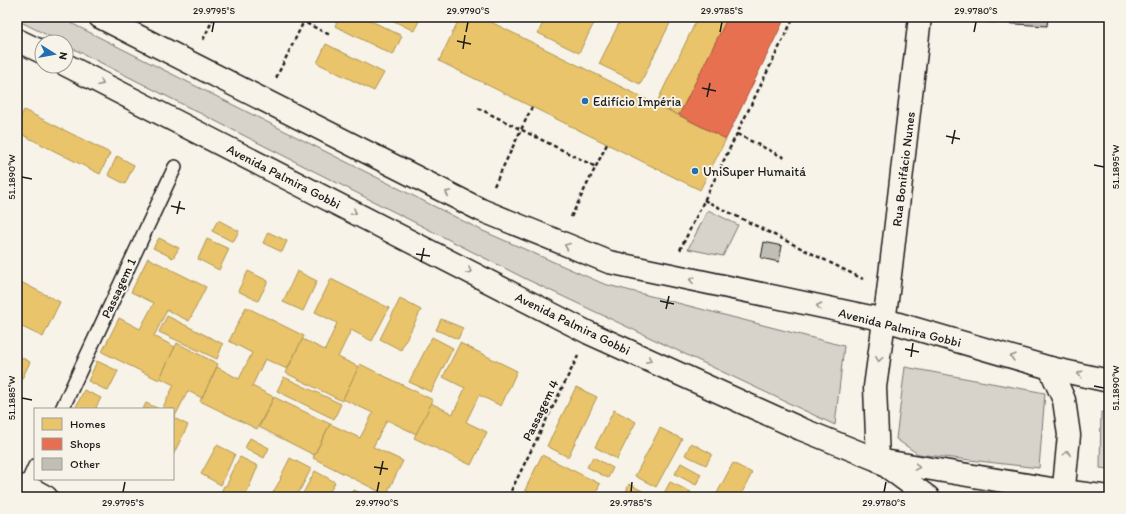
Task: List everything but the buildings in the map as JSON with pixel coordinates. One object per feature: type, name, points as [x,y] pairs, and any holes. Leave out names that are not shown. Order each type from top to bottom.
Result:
[{"type":"street","name":"Avenida Palmira Gobbi","points":[[100,17],[481,210],[609,262],[885,320],[1050,368],[1109,381]]},
{"type":"street","name":"Rua Bonifácio Nunes","points":[[878,460],[875,387],[885,320],[920,17]]},
{"type":"street","points":[[17,40],[34,48]]},
{"type":"street","name":"Avenida Palmira Gobbi","points":[[74,69],[589,333],[801,429],[878,460],[1063,494],[1109,497]]},
{"type":"street","points":[[1050,368],[1064,400],[1069,435],[1063,494]]},
{"type":"street","points":[[878,460],[928,497]]},
{"type":"street","points":[[23,491],[46,497]]},
{"type":"lane","name":"Passagem 1","points":[[62,408],[175,167]]},
{"type":"lane","points":[[23,491],[34,468]]},
{"type":"path","points":[[207,31],[214,17]]},
{"type":"path","points":[[294,17],[330,35]]},
{"type":"path","points":[[281,68],[306,17]]},
{"type":"path","points":[[667,275],[794,17]]},
{"type":"path","points":[[499,176],[532,107]]},
{"type":"path","points":[[478,108],[596,167]]},
{"type":"path","points":[[737,134],[785,158]]},
{"type":"path","points":[[573,213],[607,144]]},
{"type":"path","points":[[704,200],[888,292]]},
{"type":"path","name":"Passagem 4","points":[[508,497],[589,333]]},
{"type":"shaded area","points":[[17,17],[59,17],[483,231],[604,284],[844,346],[835,425],[526,279],[74,49],[74,34],[45,34],[17,20]]},
{"type":"shaded area","points":[[708,210],[738,225],[723,256],[688,249]]},
{"type":"shaded area","points":[[905,367],[1045,393],[1039,468],[918,454],[896,439]]},
{"type":"shaded area","points":[[1101,412],[1109,414],[1109,469],[1100,468]]},
{"type":"place","name":"Edifício Impéria","points":[[585,101]]},
{"type":"place","name":"UniSuper Humaitá","points":[[695,171]]}]
